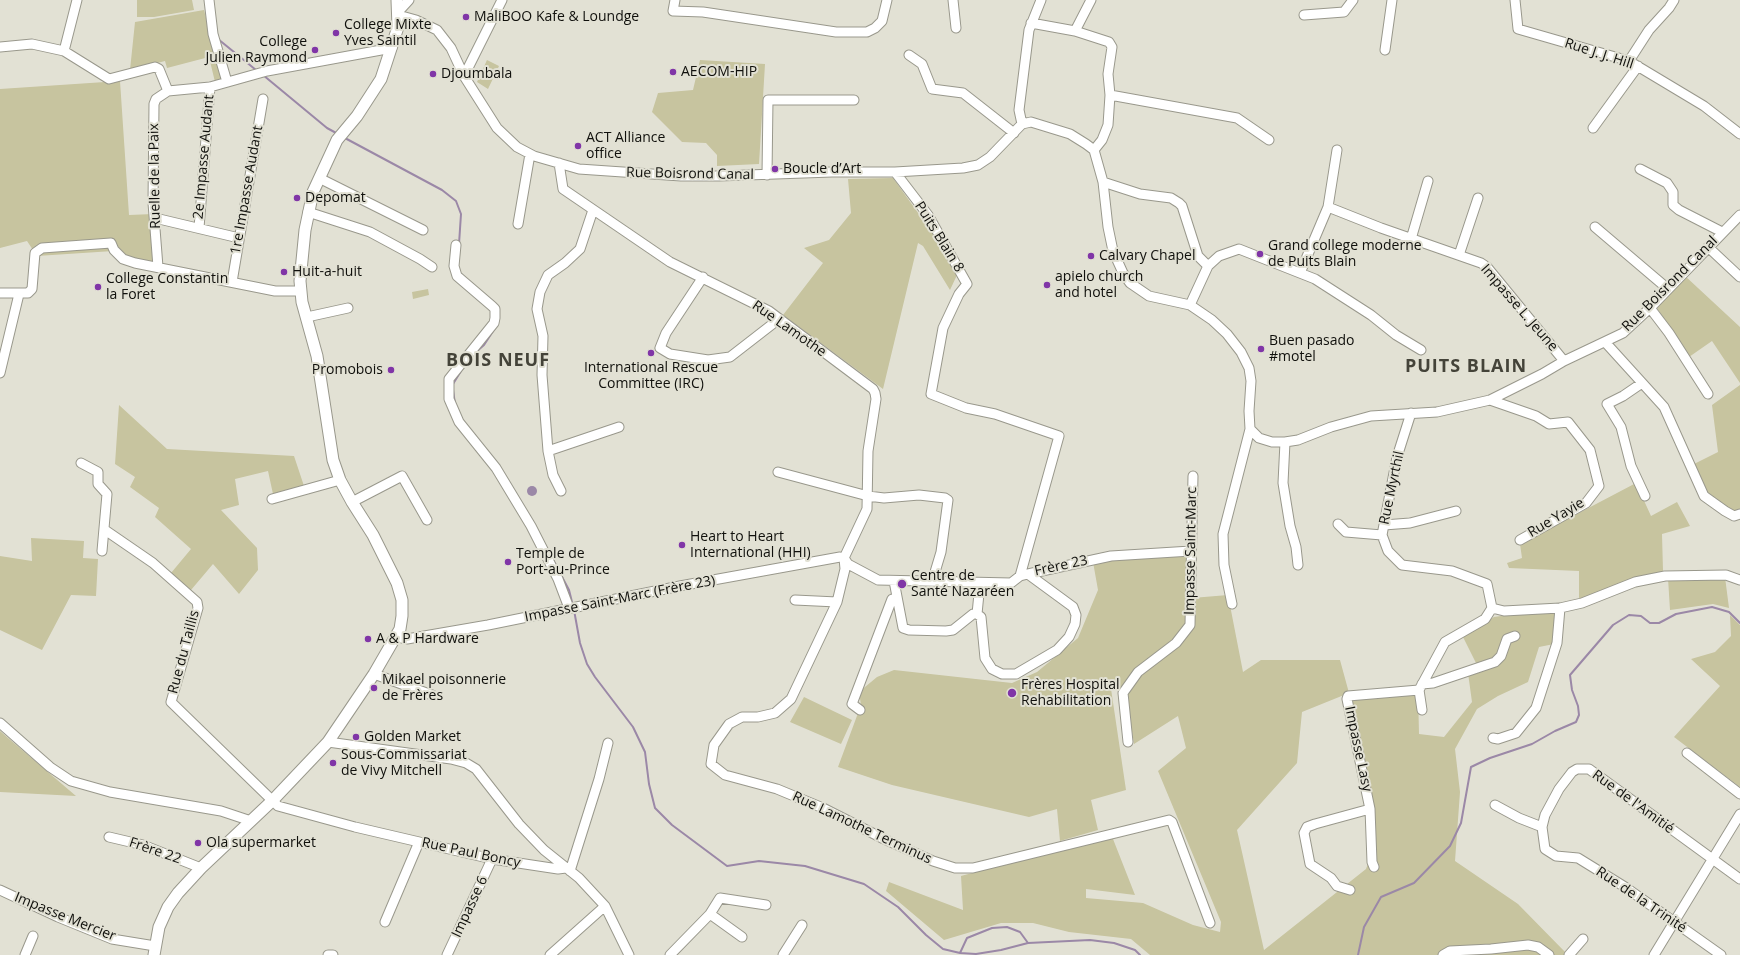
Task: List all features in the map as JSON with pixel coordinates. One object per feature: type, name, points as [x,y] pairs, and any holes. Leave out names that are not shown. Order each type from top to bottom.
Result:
[{"type":"main road","points":[[155,950],[159,927],[168,907],[178,893],[200,868],[272,802],[328,742],[374,674],[400,629],[402,600],[398,583],[373,535],[340,480],[333,460],[317,356],[300,291],[302,249],[308,212],[318,178],[337,140],[357,116],[381,79],[398,27],[397,0]]},
{"type":"street","points":[[64,51],[77,0]]},
{"type":"street","points":[[209,0],[212,34],[227,82]]},
{"type":"street","points":[[398,14],[409,0]]},
{"type":"street","points":[[464,76],[502,0]]},
{"type":"street","points":[[675,0],[673,11],[703,12],[836,32],[867,32],[875,28],[882,21],[887,0]]},
{"type":"street","points":[[953,0],[956,28]]},
{"type":"street","points":[[1041,0],[1031,23],[1020,110],[1022,124],[1031,122],[1051,127],[1070,134],[1094,150],[1103,182],[1108,227],[1113,250],[1123,273],[1130,283],[1149,296],[1190,305],[1212,320],[1227,334],[1241,352],[1249,368],[1251,381],[1248,411],[1250,429],[1223,534],[1224,565],[1232,604]]},
{"type":"street","points":[[1075,31],[1091,0]]},
{"type":"street","points":[[1304,15],[1344,12],[1353,0]]},
{"type":"street","points":[[1386,50],[1392,0]]},
{"type":"street","name":"Rue J. J. Hill","points":[[1515,0],[1518,29],[1629,60],[1704,106],[1740,134]]},
{"type":"street","points":[[1629,60],[1649,30],[1669,8],[1674,0]]},
{"type":"street","name":"Rue Boisrond Canal","points":[[398,14],[416,20],[437,30],[451,48],[464,76],[497,128],[517,147],[530,154],[579,169],[681,176],[895,172],[964,168],[978,165],[990,157],[1022,124]]},
{"type":"street","points":[[1031,23],[1075,31],[1109,42],[1112,47],[1108,74],[1110,95],[1108,125],[1102,140],[1094,150]]},
{"type":"street","points":[[0,47],[32,44],[64,51],[109,79],[151,67],[158,68],[168,91],[210,87],[253,74],[392,48]]},
{"type":"street","points":[[909,55],[922,64],[932,89],[963,93],[1014,133]]},
{"type":"street","points":[[1593,128],[1638,66]]},
{"type":"street","name":"2e Impasse Audant","points":[[199,228],[210,87]]},
{"type":"street","name":"Ruelle de la Paix","points":[[158,267],[153,202],[154,104],[156,99],[168,91]]},
{"type":"street","points":[[1110,95],[1237,118],[1269,140]]},
{"type":"street","name":"1re Impasse Audant","points":[[232,282],[263,99]]},
{"type":"street","points":[[767,175],[768,100],[854,100]]},
{"type":"street","points":[[1300,273],[1328,207],[1337,150]]},
{"type":"street","points":[[518,224],[530,154]]},
{"type":"street","name":"Rue Lamothe","points":[[559,163],[563,190],[670,262],[769,311],[873,389],[876,399],[868,451],[867,509],[844,558]]},
{"type":"street","points":[[1640,169],[1667,184],[1673,192],[1673,205],[1678,210],[1722,232]]},
{"type":"street","name":"Puits Blain 8","points":[[895,172],[928,215],[967,284],[959,294],[943,328],[931,394],[966,408],[995,414],[1059,436],[1024,575]]},
{"type":"street","points":[[318,178],[423,230]]},
{"type":"street","points":[[1411,239],[1428,181]]},
{"type":"street","points":[[1103,182],[1140,194],[1171,198],[1179,202],[1182,206],[1198,256],[1208,266]]},
{"type":"street","points":[[1459,255],[1478,198]]},
{"type":"street","name":"Impasse L. Jeune","points":[[1328,207],[1411,239],[1481,263],[1486,267],[1564,361]]},
{"type":"street","points":[[561,491],[553,475],[548,451],[542,375],[543,336],[537,309],[540,292],[548,275],[565,263],[580,249],[592,210]]},
{"type":"street","points":[[308,212],[370,232],[420,259],[432,268]]},
{"type":"street","name":"Rue Boisrond Canal","points":[[1250,429],[1259,438],[1272,442],[1285,442],[1298,440],[1331,427],[1371,416],[1437,412],[1490,400],[1542,374],[1564,361],[1623,333],[1650,308],[1740,215]]},
{"type":"street","points":[[155,218],[239,238]]},
{"type":"street","points":[[1595,227],[1668,289]]},
{"type":"street","points":[[0,293],[28,293],[32,289],[35,253],[42,248],[110,243],[114,250],[123,259],[275,291],[300,291]]},
{"type":"street","points":[[456,245],[454,266],[456,276],[495,309],[495,318],[494,323],[449,380],[449,399],[458,422],[496,468],[527,520],[554,572],[569,608]]},
{"type":"street","points":[[1708,247],[1740,277]]},
{"type":"street","points":[[1190,305],[1208,266],[1219,256],[1239,250],[1315,279],[1371,315],[1396,335],[1421,350]]},
{"type":"street","points":[[703,277],[669,328],[660,348],[670,354],[708,360],[730,356],[779,319]]},
{"type":"street","points":[[0,373],[7,352],[19,294]]},
{"type":"street","points":[[306,317],[348,308]]},
{"type":"street","points":[[1650,308],[1669,333],[1708,394]]},
{"type":"street","points":[[1605,342],[1664,407],[1704,496],[1734,516],[1740,514]]},
{"type":"street","points":[[1642,383],[1623,396],[1607,404],[1621,427],[1631,466],[1645,496]]},
{"type":"street","name":"Rue Yayie","points":[[1490,400],[1536,416],[1549,424],[1568,422],[1590,450],[1599,486],[1586,503],[1520,540]]},
{"type":"street","name":"Rue Myrthil","points":[[1411,413],[1398,457],[1382,535],[1388,551],[1402,565],[1452,571],[1487,584],[1492,608]]},
{"type":"street","points":[[548,451],[619,427]]},
{"type":"street","points":[[1285,442],[1283,483],[1290,526],[1296,547],[1298,566]]},
{"type":"street","points":[[81,463],[98,472],[98,484],[107,494],[102,551]]},
{"type":"street","points":[[778,472],[868,496],[884,498],[919,495],[945,498],[948,500],[941,552],[932,582]]},
{"type":"street","points":[[352,502],[402,476],[427,520]]},
{"type":"street","name":"Impasse Saint-Marc","points":[[1128,742],[1123,693],[1138,672],[1176,643],[1190,625],[1192,476]]},
{"type":"street","points":[[272,499],[340,480]]},
{"type":"street","points":[[1384,525],[1410,523],[1456,510]]},
{"type":"street","points":[[1338,524],[1346,532],[1382,535]]},
{"type":"street","name":"Rue du Taillis","points":[[105,530],[153,563],[196,602],[198,608],[171,702],[272,802]]},
{"type":"street","name":"Frère 23","points":[[844,558],[848,564],[878,580],[1011,583],[1024,575],[1110,556],[1191,551]]},
{"type":"street","name":"Impasse Saint-Marc (Frère 23)","points":[[396,637],[407,639],[488,625],[569,608],[833,558],[844,558]]},
{"type":"street","name":"Rue Lamothe Terminus","points":[[844,558],[845,569],[837,602],[791,699],[775,713],[758,717],[742,717],[729,724],[714,745],[711,764],[725,776],[777,789],[823,808],[884,839],[926,858],[955,868],[973,868],[1169,820],[1172,822],[1210,922]]},
{"type":"street","points":[[977,614],[981,617],[985,658],[992,669],[1002,674],[1016,674],[1057,650],[1069,637],[1075,624],[1076,614],[1073,607],[1024,575]]},
{"type":"street","points":[[1422,710],[1421,687],[1445,642],[1485,619],[1492,608],[1504,611],[1560,608],[1582,603],[1635,582],[1665,576],[1726,575],[1740,580]]},
{"type":"street","points":[[894,581],[896,598],[903,628],[909,630],[953,630],[973,614],[977,614]]},
{"type":"street","points":[[977,614],[980,583]]},
{"type":"street","points":[[860,710],[852,704],[892,599],[896,598]]},
{"type":"street","points":[[795,600],[837,602]]},
{"type":"street","points":[[1493,738],[1498,739],[1516,733],[1536,708],[1557,643],[1560,608]]},
{"type":"street","name":"Impasse Lasy","points":[[1350,890],[1337,886],[1331,878],[1308,862],[1305,830],[1315,824],[1370,809],[1347,699],[1350,695],[1421,687],[1495,662],[1501,656],[1507,639],[1514,636]]},
{"type":"street","points":[[374,674],[432,695]]},
{"type":"street","points":[[0,723],[61,776],[79,784],[153,800],[221,811],[252,821]]},
{"type":"street","points":[[328,742],[466,763],[476,769],[486,779],[519,824],[544,850],[568,870],[605,906],[629,955]]},
{"type":"street","points":[[568,870],[599,779],[608,743]]},
{"type":"street","points":[[1687,753],[1740,794]]},
{"type":"street","name":"Rue de l'Amitié","points":[[1556,856],[1545,849],[1542,827],[1545,815],[1555,795],[1572,772],[1577,769],[1589,769],[1740,879]]},
{"type":"street","name":"Rue Paul Boncy","points":[[272,802],[278,806],[492,859],[568,870]]},
{"type":"street","points":[[1495,805],[1542,827]]},
{"type":"street","points":[[1370,809],[1372,862],[1374,867]]},
{"type":"street","points":[[1654,955],[1714,860],[1740,814]]},
{"type":"street","name":"Frère 22","points":[[109,837],[143,845],[200,868]]},
{"type":"street","points":[[385,922],[420,842]]},
{"type":"street","name":"Rue de la Trinité","points":[[1556,856],[1578,858],[1626,887],[1721,955]]},
{"type":"street","name":"Impasse 6","points":[[447,955],[492,859]]},
{"type":"street","name":"Impasse Mercier","points":[[0,890],[58,917],[112,939],[155,950]]},
{"type":"street","points":[[670,955],[710,914],[718,900],[721,898],[766,905]]},
{"type":"street","points":[[550,955],[605,906]]},
{"type":"street","points":[[710,914],[742,937]]},
{"type":"street","points":[[783,955],[802,925]]},
{"type":"street","points":[[25,955],[33,936]]},
{"type":"street","points":[[1569,955],[1583,939]]},
{"type":"street","points":[[1443,955],[1450,951],[1528,945],[1538,947],[1549,955]]},
{"type":"street","points":[[328,955],[333,955]]},
{"type":"shaded area","points":[[137,0],[192,0],[194,10],[154,17],[137,17]]},
{"type":"shaded area","points":[[204,10],[210,34],[218,48],[227,55],[227,79],[215,82],[209,57],[167,68],[165,61],[130,70],[135,22]]},
{"type":"shaded area","points":[[487,60],[499,66],[488,89],[477,82]]},
{"type":"shaded area","points":[[700,60],[765,64],[759,164],[717,166],[717,155],[706,143],[682,142],[652,112],[658,93],[693,90]]},
{"type":"shaded area","points":[[120,81],[129,215],[153,214],[154,263],[132,262],[113,251],[37,256],[27,241],[0,248],[0,89]]},
{"type":"shaded area","points":[[893,178],[931,231],[957,275],[950,290],[923,246],[918,243],[883,389],[783,315],[823,263],[804,248],[829,240],[851,213],[848,179]]},
{"type":"shaded area","points":[[1684,275],[1740,327],[1740,383],[1712,341],[1689,357],[1655,305]]},
{"type":"shaded area","points":[[428,289],[429,295],[413,299],[412,292]]},
{"type":"shaded area","points":[[1740,385],[1740,512],[1738,513],[1705,495],[1692,465],[1718,452],[1712,405]]},
{"type":"shaded area","points":[[119,405],[167,449],[294,456],[304,486],[273,494],[268,471],[235,479],[239,505],[221,510],[257,548],[258,570],[239,594],[213,564],[191,590],[171,573],[191,549],[155,517],[159,508],[130,487],[135,477],[115,464]]},
{"type":"shaded area","points":[[1636,483],[1651,516],[1677,502],[1690,526],[1662,534],[1663,571],[1579,600],[1579,571],[1509,568],[1507,563],[1522,558],[1520,544]]},
{"type":"shaded area","points":[[532,486],[537,491],[532,496],[527,491]]},
{"type":"shaded area","points":[[31,538],[84,541],[83,558],[98,559],[96,596],[71,595],[42,650],[0,630],[0,556],[32,561]]},
{"type":"shaded area","points":[[1190,554],[1192,598],[1228,595],[1243,672],[1261,660],[1340,660],[1349,693],[1302,712],[1297,763],[1237,830],[1264,950],[1366,869],[1376,842],[1368,783],[1351,700],[1418,692],[1419,734],[1444,737],[1472,702],[1468,673],[1476,663],[1463,637],[1494,617],[1543,610],[1558,613],[1554,644],[1539,647],[1528,682],[1498,696],[1477,709],[1455,749],[1460,792],[1455,861],[1518,904],[1568,955],[1150,955],[1131,939],[1069,932],[1033,923],[1001,923],[944,940],[886,891],[889,882],[963,910],[961,876],[1108,836],[1113,839],[1135,895],[1086,889],[1086,898],[1143,903],[1193,925],[1220,932],[1221,922],[1158,771],[1186,748],[1178,716],[1134,744],[1126,693],[1110,682],[1126,790],[1091,800],[1098,830],[1060,841],[1057,809],[1029,817],[892,785],[838,767],[861,705],[859,692],[877,677],[894,670],[1012,683],[1037,672],[1078,638],[1098,590],[1093,562]]},
{"type":"shaded area","points":[[1725,577],[1729,608],[1713,604],[1670,610],[1668,578]]},
{"type":"shaded area","points":[[1730,615],[1740,625],[1740,787],[1674,737],[1720,686],[1691,659],[1715,652],[1731,636]]},
{"type":"shaded area","points":[[804,697],[852,720],[841,744],[790,722]]},
{"type":"shaded area","points":[[0,731],[8,738],[76,796],[0,792]]},
{"type":"waterway","points":[[218,39],[256,70]]},
{"type":"waterway","points":[[263,75],[327,128],[338,134]]},
{"type":"waterway","points":[[343,137],[442,190],[456,201],[461,214],[459,244]]},
{"type":"waterway","points":[[476,352],[484,345],[497,325]]},
{"type":"waterway","points":[[453,384],[461,371]]},
{"type":"waterway","points":[[453,390],[455,404]]},
{"type":"waterway","points":[[543,541],[569,590],[573,606]]},
{"type":"waterway","points":[[1358,955],[1364,927],[1381,897],[1414,883],[1450,846],[1461,823],[1471,767],[1490,758],[1532,744],[1555,731],[1576,722],[1579,715],[1578,706],[1572,690],[1570,675],[1613,625],[1629,615],[1641,616],[1650,623],[1659,623],[1676,614],[1712,607],[1729,612],[1740,623]]},
{"type":"waterway","points":[[574,610],[580,643],[587,664],[595,677],[633,727],[645,752],[649,784],[655,808],[672,825],[727,866],[759,861],[805,866],[864,884],[898,907],[926,935],[943,949],[960,953],[976,954],[1001,950],[1028,943],[1090,940],[1114,943],[1135,950],[1140,955]]},
{"type":"waterway","points":[[960,953],[967,938],[992,928],[1007,927],[1020,932],[1028,943]]},
{"type":"place","name":"MaliBOO Kafe & Loundge","points":[[466,17]]},
{"type":"place","name":"College Mixte Yves Saintil","points":[[336,33]]},
{"type":"place","name":"College Julien Raymond","points":[[315,50]]},
{"type":"place","name":"AECOM-HIP","points":[[673,72]]},
{"type":"place","name":"Djoumbala","points":[[433,74]]},
{"type":"place","name":"ACT Alliance office","points":[[578,146]]},
{"type":"place","name":"Boucle d’Art","points":[[775,169]]},
{"type":"place","name":"Depomat","points":[[297,198]]},
{"type":"place","name":"Grand college moderne de Puits Blain","points":[[1260,254]]},
{"type":"place","name":"Calvary Chapel","points":[[1091,256]]},
{"type":"place","name":"Huit-a-huit","points":[[284,272]]},
{"type":"place","name":"apielo church and hotel","points":[[1047,285]]},
{"type":"place","name":"College Constantin la Foret","points":[[98,287]]},
{"type":"place","name":"Buen pasado #motel","points":[[1261,349]]},
{"type":"place","name":"International Rescue Committee (IRC)","points":[[651,353]]},
{"type":"place","name":"Promobois","points":[[391,370]]},
{"type":"place","name":"Heart to Heart International (HHI)","points":[[682,545]]},
{"type":"place","name":"Temple de Port-au-Prince","points":[[508,562]]},
{"type":"place","name":"Centre de Santé Nazaréen","points":[[902,584]]},
{"type":"place","name":"A & P Hardware","points":[[368,639]]},
{"type":"place","name":"Mikael poisonnerie de Frères","points":[[374,688]]},
{"type":"place","name":"Frères Hospital Rehabilitation","points":[[1012,693]]},
{"type":"place","name":"Golden Market","points":[[356,737]]},
{"type":"place","name":"Sous-Commissariat de Vivy Mitchell","points":[[333,763]]},
{"type":"place","name":"Ola supermarket","points":[[198,843]]},
{"type":"district","name":"BOIS NEUF","points":[[498,361]]},
{"type":"district","name":"PUITS BLAIN","points":[[1466,367]]}]
